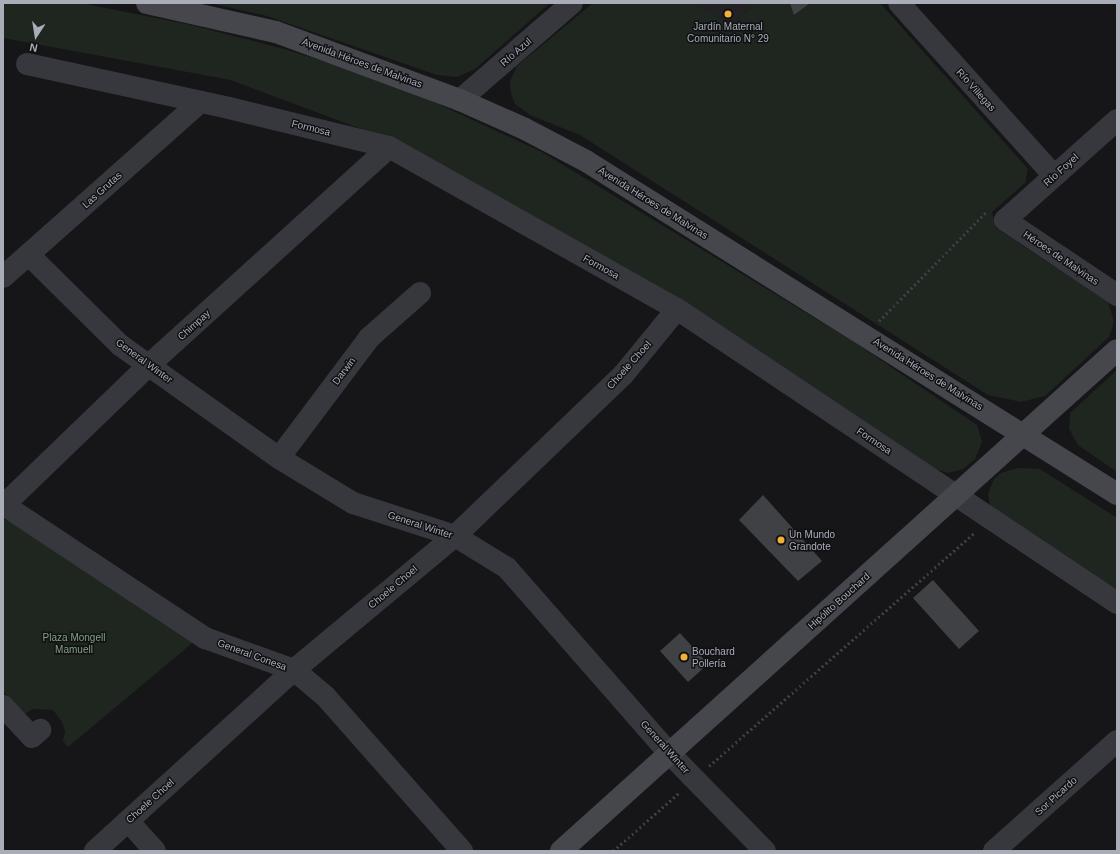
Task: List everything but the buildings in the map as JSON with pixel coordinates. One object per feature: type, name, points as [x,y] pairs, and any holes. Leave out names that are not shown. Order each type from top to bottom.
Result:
[{"type":"main road","name":"Avenida Héroes de Malvinas","points":[[147,3],[276,32],[460,100],[525,129],[586,161],[1025,434],[1117,494]]},
{"type":"main road","name":"Hipólito Bouchard","points":[[561,851],[1117,350]]},
{"type":"street","name":"Río Azul","points":[[460,100],[572,3]]},
{"type":"street","name":"Río Villegas","points":[[899,3],[1054,176]]},
{"type":"street","name":"Formosa","points":[[27,64],[200,102],[389,147],[677,309],[1117,603]]},
{"type":"street","name":"Las Grutas","points":[[3,277],[200,102]]},
{"type":"street","name":"Río Foyel","points":[[1005,220],[1117,120]]},
{"type":"street","name":"Chimpay","points":[[4,506],[149,365],[389,147]]},
{"type":"street","name":"Héroes de Malvinas","points":[[1005,220],[1117,295]]},
{"type":"street","name":"General Winter","points":[[29,255],[120,345],[279,458],[352,503],[455,536],[507,568],[669,753],[765,851]]},
{"type":"street","name":"Darwin","points":[[279,458],[369,338],[420,293]]},
{"type":"street","name":"Choele Choel","points":[[95,851],[294,670],[455,536],[623,375],[677,309]]},
{"type":"street","name":"General Conesa","points":[[4,506],[205,638],[294,670],[325,696],[462,851]]},
{"type":"street","points":[[3,706],[32,737],[40,730]]},
{"type":"street","name":"Sor Picardo","points":[[994,851],[1117,741]]},
{"type":"street","points":[[128,821],[155,851]]},
{"type":"path","points":[[865,335],[989,209],[1005,220]]},
{"type":"path","points":[[613,851],[990,518]]},
{"type":"shaded area","name":"Jardín Maternal Comunitario N° 29","points":[[692,3],[756,3],[732,24]]},
{"type":"green space","points":[[3,3],[81,3],[191,25],[284,49],[355,71],[425,98],[542,152],[854,342],[977,425],[982,442],[975,459],[963,469],[948,473],[935,469],[388,139],[231,80],[3,38]]},
{"type":"green space","points":[[210,3],[550,3],[475,69],[457,77],[437,75],[267,16]]},
{"type":"green space","points":[[593,3],[692,3],[732,24],[756,3],[880,3],[1028,169],[1025,183],[992,212],[996,228],[1108,302],[1114,322],[1109,337],[1045,396],[1021,402],[988,395],[580,135],[530,115],[515,104],[511,93],[510,81],[517,66]]},
{"type":"green space","points":[[1117,370],[1117,472],[1078,445],[1069,429],[1070,413]]},
{"type":"green space","points":[[1018,468],[1040,469],[1117,518],[1117,591],[990,506],[988,494],[994,479],[1001,473]]},
{"type":"green space","name":"Plaza Mongell Mamuell","points":[[3,520],[19,522],[196,640],[68,747],[63,741],[65,731],[62,722],[53,710],[33,709],[24,714],[3,691]]},
{"type":"place","name":"Jardín Maternal Comunitario N° 29","points":[[728,14]]},
{"type":"place","name":"Un Mundo Grandote","points":[[781,540]]},
{"type":"place","name":"Bouchard Pollería","points":[[684,657]]}]
